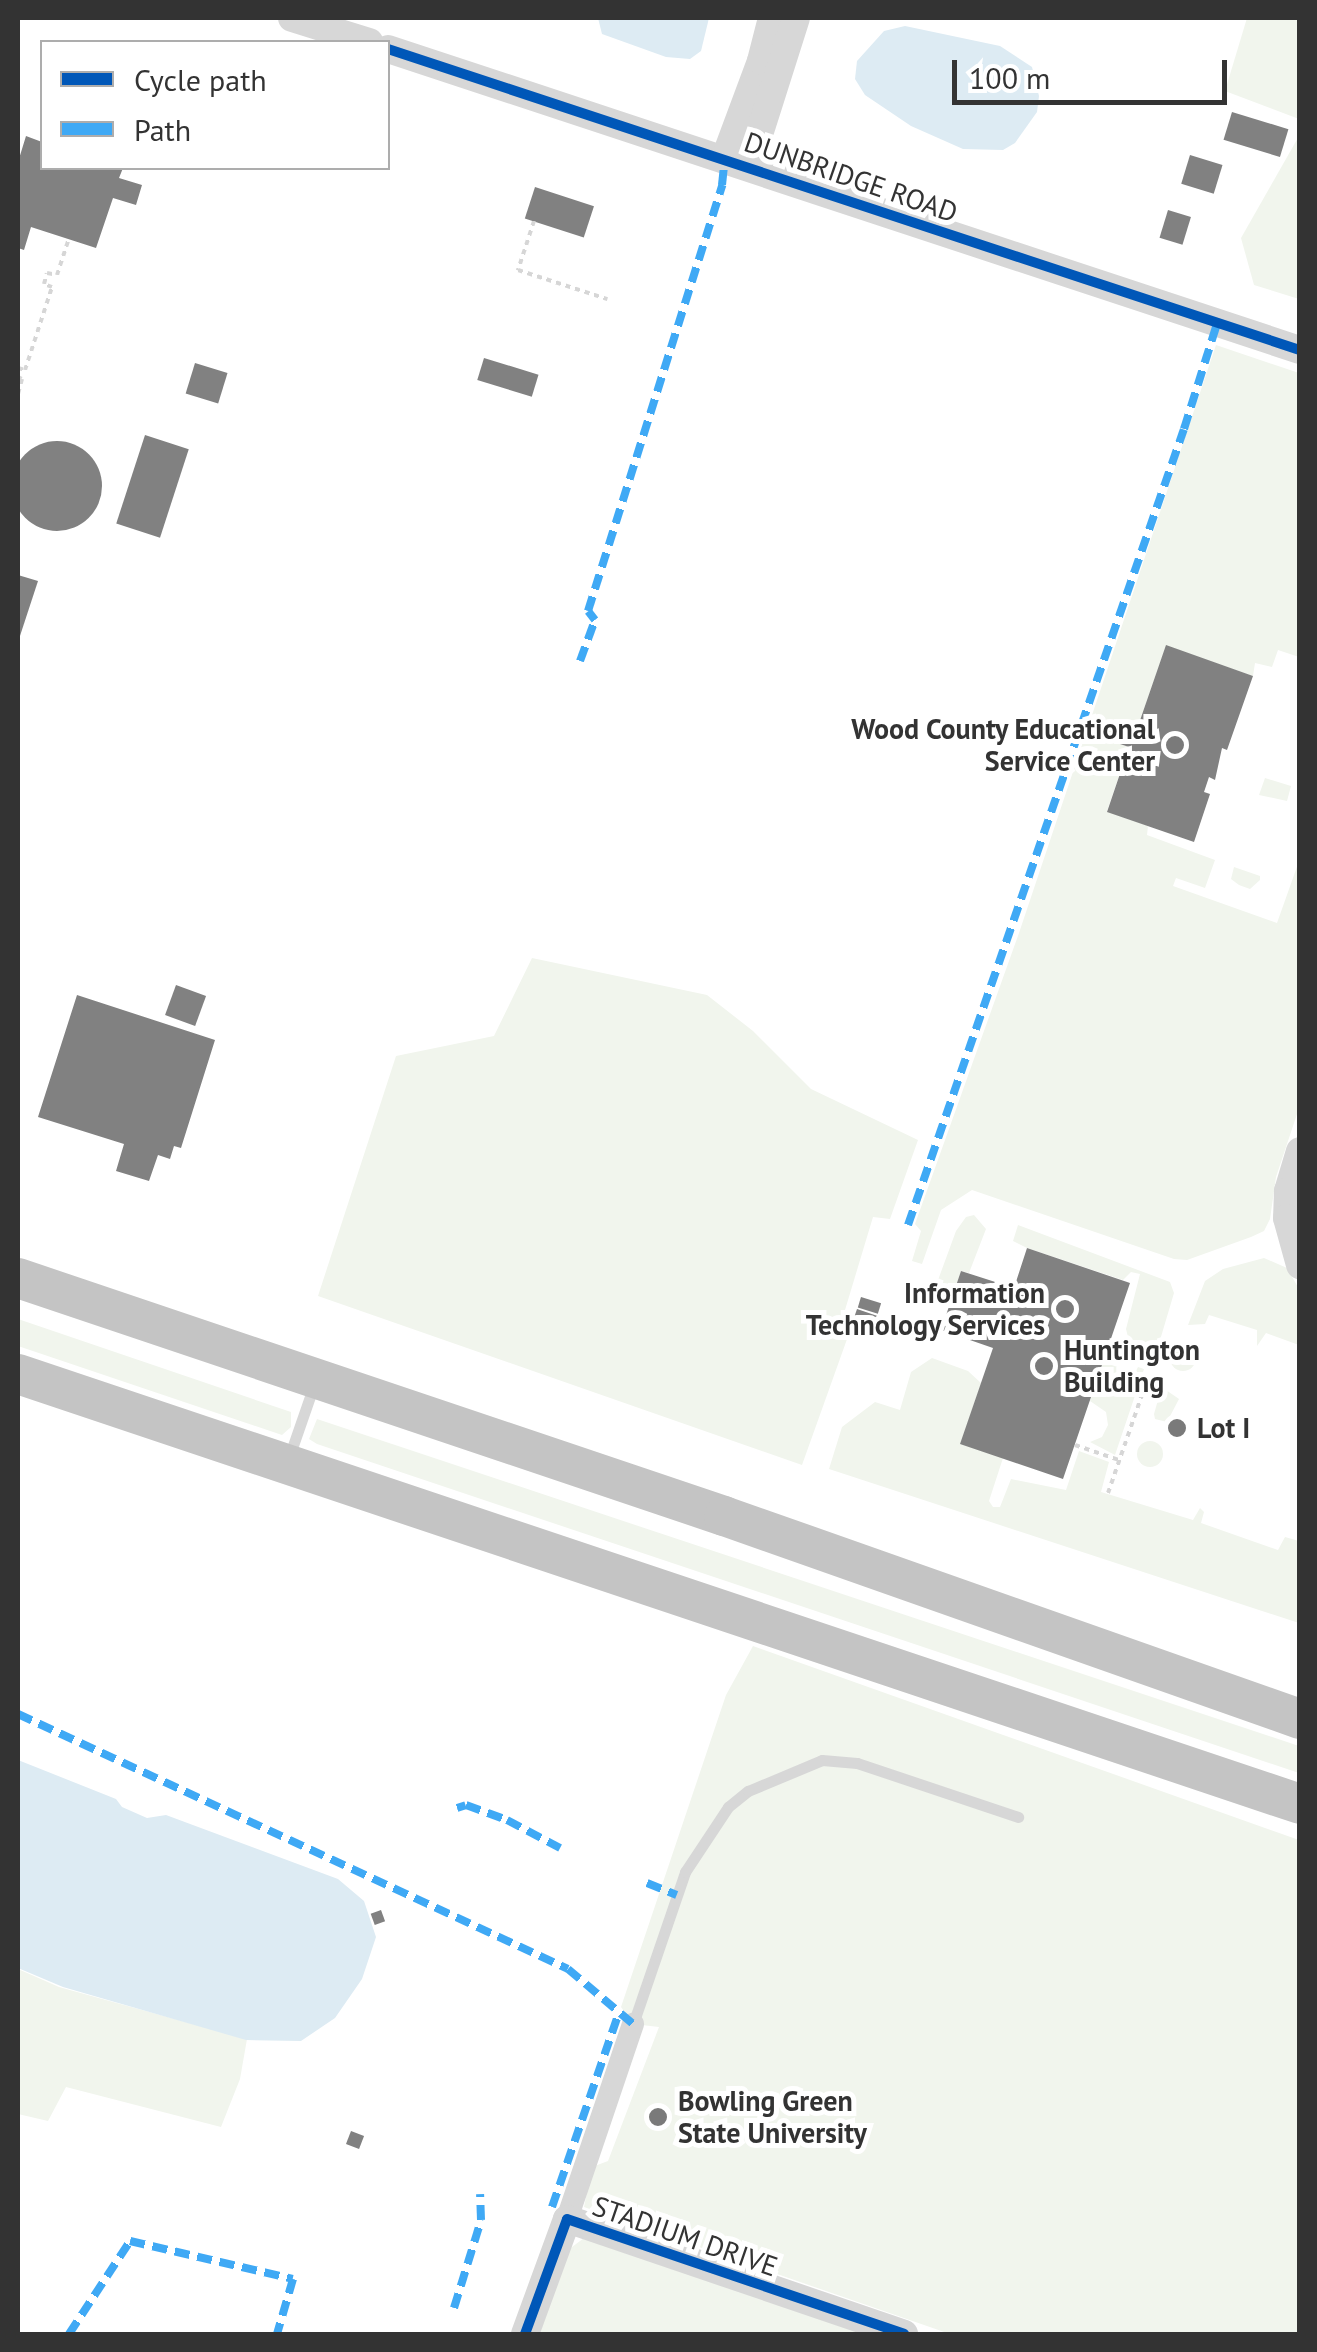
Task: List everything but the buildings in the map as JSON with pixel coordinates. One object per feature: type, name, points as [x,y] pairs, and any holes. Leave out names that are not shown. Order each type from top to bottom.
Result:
[{"type":"highway","points":[[18,1278],[318,1376],[1300,1719]]},
{"type":"highway","points":[[18,1374],[1300,1804]]},
{"type":"highway","points":[[1145,1755],[1300,1812]]},
{"type":"street","points":[[292,18],[363,40]]},
{"type":"street","points":[[737,162],[772,18]]},
{"type":"street","points":[[737,162],[796,18]]},
{"type":"street","name":"DUNBRIDGE ROAD","points":[[390,49],[1300,350]]},
{"type":"street","points":[[1300,1151],[1290,1178],[1286,1218],[1300,1265]]},
{"type":"street","name":"STADIUM DRIVE","points":[[525,2334],[632,2024]]},
{"type":"street","name":"STADIUM DRIVE","points":[[567,2220],[904,2334]]},
{"type":"lane","points":[[286,1464],[318,1376]]},
{"type":"lane","name":"STADIUM DRIVE","points":[[632,2024],[685,1872],[728,1808],[748,1791],[822,1760],[857,1763],[1018,1817]]},
{"type":"path","points":[[534,221],[518,270],[606,299]]},
{"type":"path","points":[[18,368],[25,370],[52,288],[44,284],[47,273],[57,276],[69,240]]},
{"type":"path","points":[[18,377],[22,378],[18,394]]},
{"type":"path","points":[[1107,1350],[1161,1368]]},
{"type":"path","points":[[1108,1493],[1154,1357]]},
{"type":"path","points":[[1074,1445],[1086,1445],[1119,1460]]},
{"type":"shaded area","points":[[598,18],[709,18],[701,51],[690,59],[666,57],[602,34]]},
{"type":"shaded area","points":[[1247,18],[1299,18],[1299,119],[1225,91]]},
{"type":"shaded area","points":[[905,26],[1000,46],[1032,67],[1039,96],[1037,112],[1015,143],[1003,150],[963,149],[911,126],[865,95],[855,79],[857,61],[884,31]]},
{"type":"shaded area","points":[[1299,136],[1299,299],[1254,285],[1241,238]]},
{"type":"shaded area","points":[[1216,345],[1299,373],[1299,657],[1278,650],[1272,667],[1255,663],[1253,676],[1166,646],[1136,732],[1119,727],[1114,742],[1129,747],[1107,811],[1148,826],[1147,835],[1215,860],[1205,888],[1176,878],[1173,886],[1277,923],[1299,861],[1299,1108],[1276,1177],[1270,1219],[1264,1231],[1251,1237],[1187,1260],[1174,1259],[972,1190],[941,1210],[922,1264],[912,1261],[921,1231],[915,1224],[1019,933]]},
{"type":"shaded area","points":[[1265,778],[1291,786],[1287,801],[1259,795]]},
{"type":"shaded area","points":[[1234,867],[1260,876],[1260,880],[1250,889],[1239,885],[1231,879]]},
{"type":"shaded area","points":[[532,958],[707,995],[753,1031],[811,1089],[918,1140],[890,1219],[873,1217],[842,1320],[851,1328],[802,1465],[318,1296],[396,1056],[494,1036]]},
{"type":"shaded area","points":[[974,1215],[986,1229],[969,1273],[961,1271],[952,1299],[934,1291],[956,1231],[966,1217]]},
{"type":"shaded area","points":[[1018,1225],[1170,1282],[1174,1293],[1155,1357],[1142,1354],[1144,1346],[1129,1341],[1126,1329],[1140,1274],[1131,1272],[1123,1280],[1027,1248],[1013,1241]]},
{"type":"shaded area","points":[[1264,1258],[1287,1268],[1299,1289],[1299,1345],[1266,1333],[1257,1346],[1257,1330],[1209,1315],[1205,1324],[1188,1325],[1205,1281],[1223,1269]]},
{"type":"shaded area","points":[[18,1319],[291,1412],[291,1427],[282,1435],[18,1346]]},
{"type":"shaded area","points":[[1183,1345],[1192,1349],[1196,1358],[1192,1367],[1183,1371],[1174,1367],[1170,1358],[1174,1349]]},
{"type":"shaded area","points":[[932,1358],[968,1371],[981,1383],[961,1443],[1003,1458],[989,1501],[993,1507],[1000,1507],[1011,1479],[1066,1490],[1079,1451],[1109,1462],[1101,1492],[1193,1520],[1200,1508],[1204,1512],[1201,1523],[1278,1550],[1285,1537],[1299,1541],[1299,1623],[829,1469],[842,1427],[875,1402],[900,1410],[911,1372]]},
{"type":"shaded area","points":[[1103,1362],[1135,1373],[1138,1367],[1144,1369],[1115,1455],[1090,1442],[1102,1437],[1108,1425],[1106,1412],[1090,1401]]},
{"type":"shaded area","points":[[1166,1390],[1179,1399],[1167,1422],[1155,1419],[1154,1414],[1160,1393]]},
{"type":"shaded area","points":[[317,1419],[1299,1746],[1299,1773],[317,1444],[309,1439]]},
{"type":"shaded area","points":[[1150,1441],[1159,1445],[1163,1454],[1159,1463],[1150,1467],[1141,1463],[1137,1454],[1141,1445]]},
{"type":"shaded area","points":[[753,1646],[1299,1840],[1299,2334],[950,2334],[584,2207],[592,2167],[608,2161],[659,2027],[633,2024],[621,2007],[726,1695]]},
{"type":"shaded area","points":[[18,1760],[116,1799],[122,1807],[147,1818],[166,1815],[338,1879],[364,1901],[376,1937],[362,1979],[335,2018],[301,2041],[246,2040],[63,1987],[18,1968]]},
{"type":"shaded area","points":[[18,1969],[59,1987],[247,2039],[240,2079],[221,2127],[66,2087],[48,2121],[18,2114]]},
{"type":"shaded area","points":[[584,2238],[897,2334],[536,2334],[564,2253]]},
{"type":"marked path","points":[[580,661],[595,620],[588,611],[722,185],[725,158]]},
{"type":"marked path","points":[[908,1225],[1217,324]]},
{"type":"marked path","points":[[18,1714],[568,1969],[633,2024]]},
{"type":"marked path","points":[[457,1808],[466,1805],[507,1820],[560,1848]]},
{"type":"marked path","points":[[647,1883],[677,1895]]},
{"type":"marked path","points":[[552,2207],[619,2012]]},
{"type":"marked path","points":[[454,2308],[481,2220],[480,2194]]},
{"type":"marked path","points":[[69,2334],[130,2241],[293,2279],[277,2334]]},
{"type":"cycle path","points":[[390,50],[1300,350]]},
{"type":"cycle path","points":[[525,2334],[567,2219],[904,2334]]},
{"type":"place","name":"Wood County Educational Service Center","points":[[1175,745]]},
{"type":"place","name":"Information Technology Services","points":[[1065,1309]]},
{"type":"place","name":"Huntington Building","points":[[1044,1366]]},
{"type":"place","name":"Lot I","points":[[1177,1428]]},
{"type":"place","name":"Bowling Green State University","points":[[658,2117]]}]
